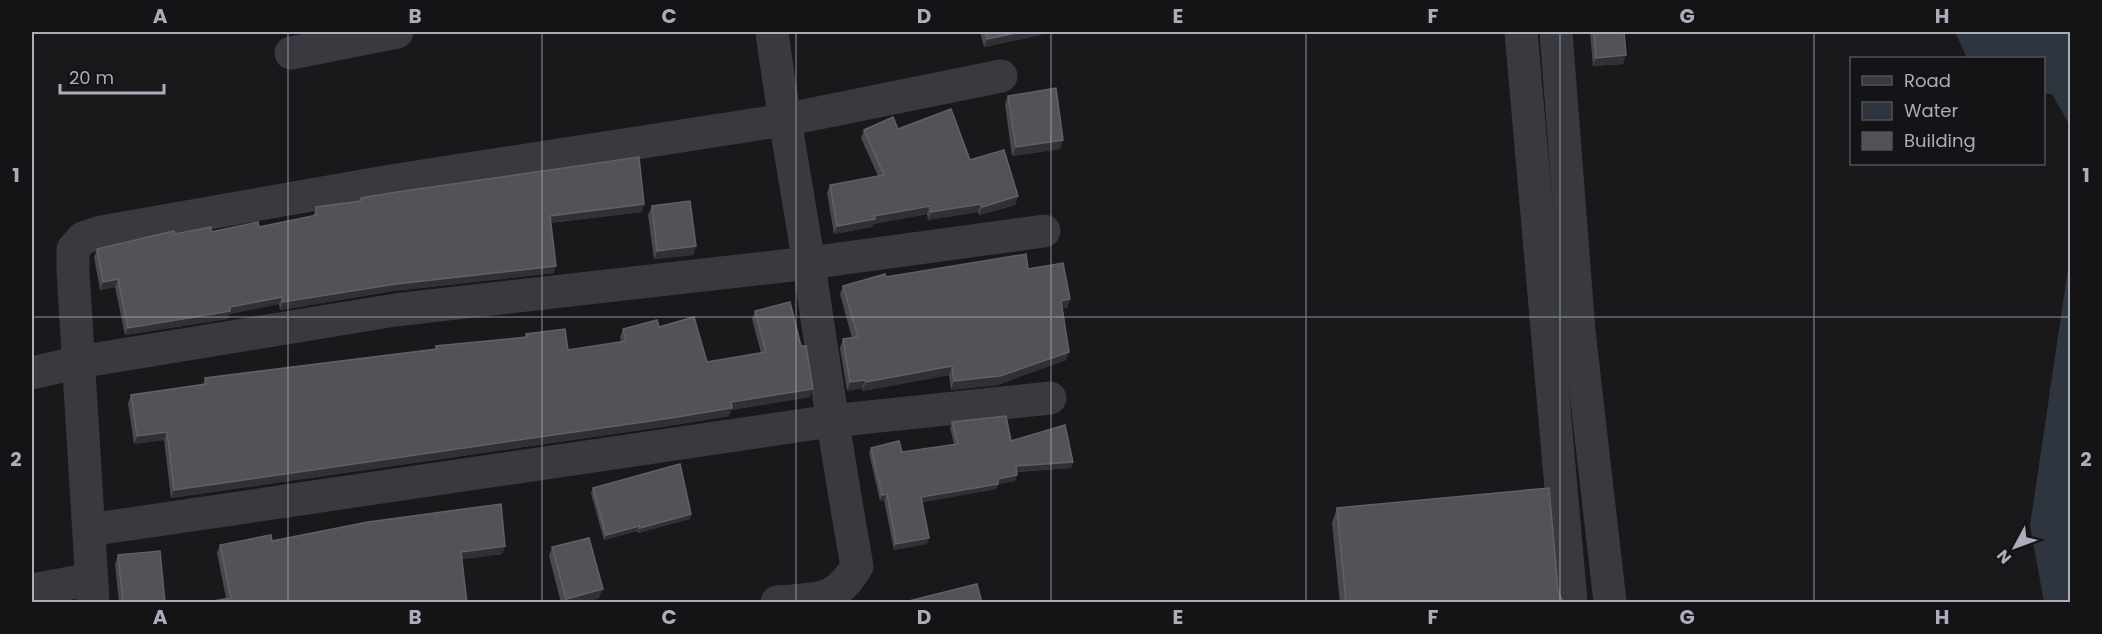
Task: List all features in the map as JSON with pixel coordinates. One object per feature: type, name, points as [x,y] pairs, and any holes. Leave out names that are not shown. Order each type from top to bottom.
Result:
[{"type":"street","points":[[291,53],[398,32]]},
{"type":"street","points":[[772,32],[831,421],[857,566],[847,583],[831,596],[777,603]]},
{"type":"street","points":[[1521,32],[1571,603]]},
{"type":"street","points":[[1556,32],[1578,332],[1610,603]]},
{"type":"street","points":[[32,590],[92,591],[73,249],[84,238],[101,231],[391,181],[784,120],[1001,76]]},
{"type":"street","points":[[32,373],[79,362],[395,310],[808,263],[1044,231]]},
{"type":"street","points":[[1546,335],[1578,332]]},
{"type":"street","points":[[89,530],[831,421],[1050,398]]},
{"type":"water","points":[[1955,32],[2070,32],[2070,126],[2052,94],[2045,94],[2045,57],[1967,57]]},
{"type":"water","points":[[2070,255],[2070,602],[2044,602],[2030,526]]},
{"type":"building","points":[[985,32],[1020,32],[987,39]]},
{"type":"building","points":[[1594,32],[1624,32],[1626,55],[1596,58]]},
{"type":"building","points":[[1056,88],[1063,140],[1016,147],[1008,96]]},
{"type":"building","points":[[951,109],[970,160],[1004,150],[1018,196],[982,207],[981,204],[931,212],[930,206],[874,216],[875,219],[837,226],[830,185],[884,175],[864,130],[893,117],[898,129]]},
{"type":"building","points":[[639,157],[644,204],[550,216],[556,266],[396,284],[283,302],[282,297],[230,307],[230,311],[128,328],[118,279],[103,282],[97,249],[174,231],[175,234],[211,227],[211,232],[258,222],[259,227],[317,215],[316,207],[361,201],[361,198]]},
{"type":"building","points":[[690,201],[696,246],[657,251],[652,206]]},
{"type":"building","points":[[1026,254],[1028,269],[1063,263],[1070,299],[1061,301],[1069,352],[1000,376],[954,381],[952,366],[866,382],[865,380],[850,382],[843,339],[858,337],[843,286],[885,274],[886,277]]},
{"type":"building","points":[[790,302],[801,346],[806,346],[813,389],[731,402],[732,408],[174,490],[167,432],[137,436],[131,395],[206,384],[205,378],[437,349],[436,346],[527,337],[526,334],[565,329],[568,350],[626,341],[623,329],[657,320],[659,327],[694,317],[707,362],[766,352],[755,311]]},
{"type":"building","points":[[1006,416],[1011,441],[1065,425],[1073,462],[1016,466],[1017,475],[998,479],[998,484],[921,497],[929,538],[896,544],[887,494],[882,495],[871,448],[899,441],[902,452],[958,444],[952,422]]},
{"type":"building","points":[[680,464],[691,514],[606,535],[593,488]]},
{"type":"building","points":[[1549,488],[1558,590],[1565,603],[1346,603],[1337,508]]},
{"type":"building","points":[[501,504],[505,546],[461,552],[467,603],[201,603],[231,598],[220,545],[271,535],[272,541],[368,522]]},
{"type":"building","points":[[589,538],[603,589],[566,599],[552,547]]},
{"type":"building","points":[[160,551],[165,603],[123,603],[118,555]]},
{"type":"building","points":[[977,584],[982,603],[901,603]]}]
